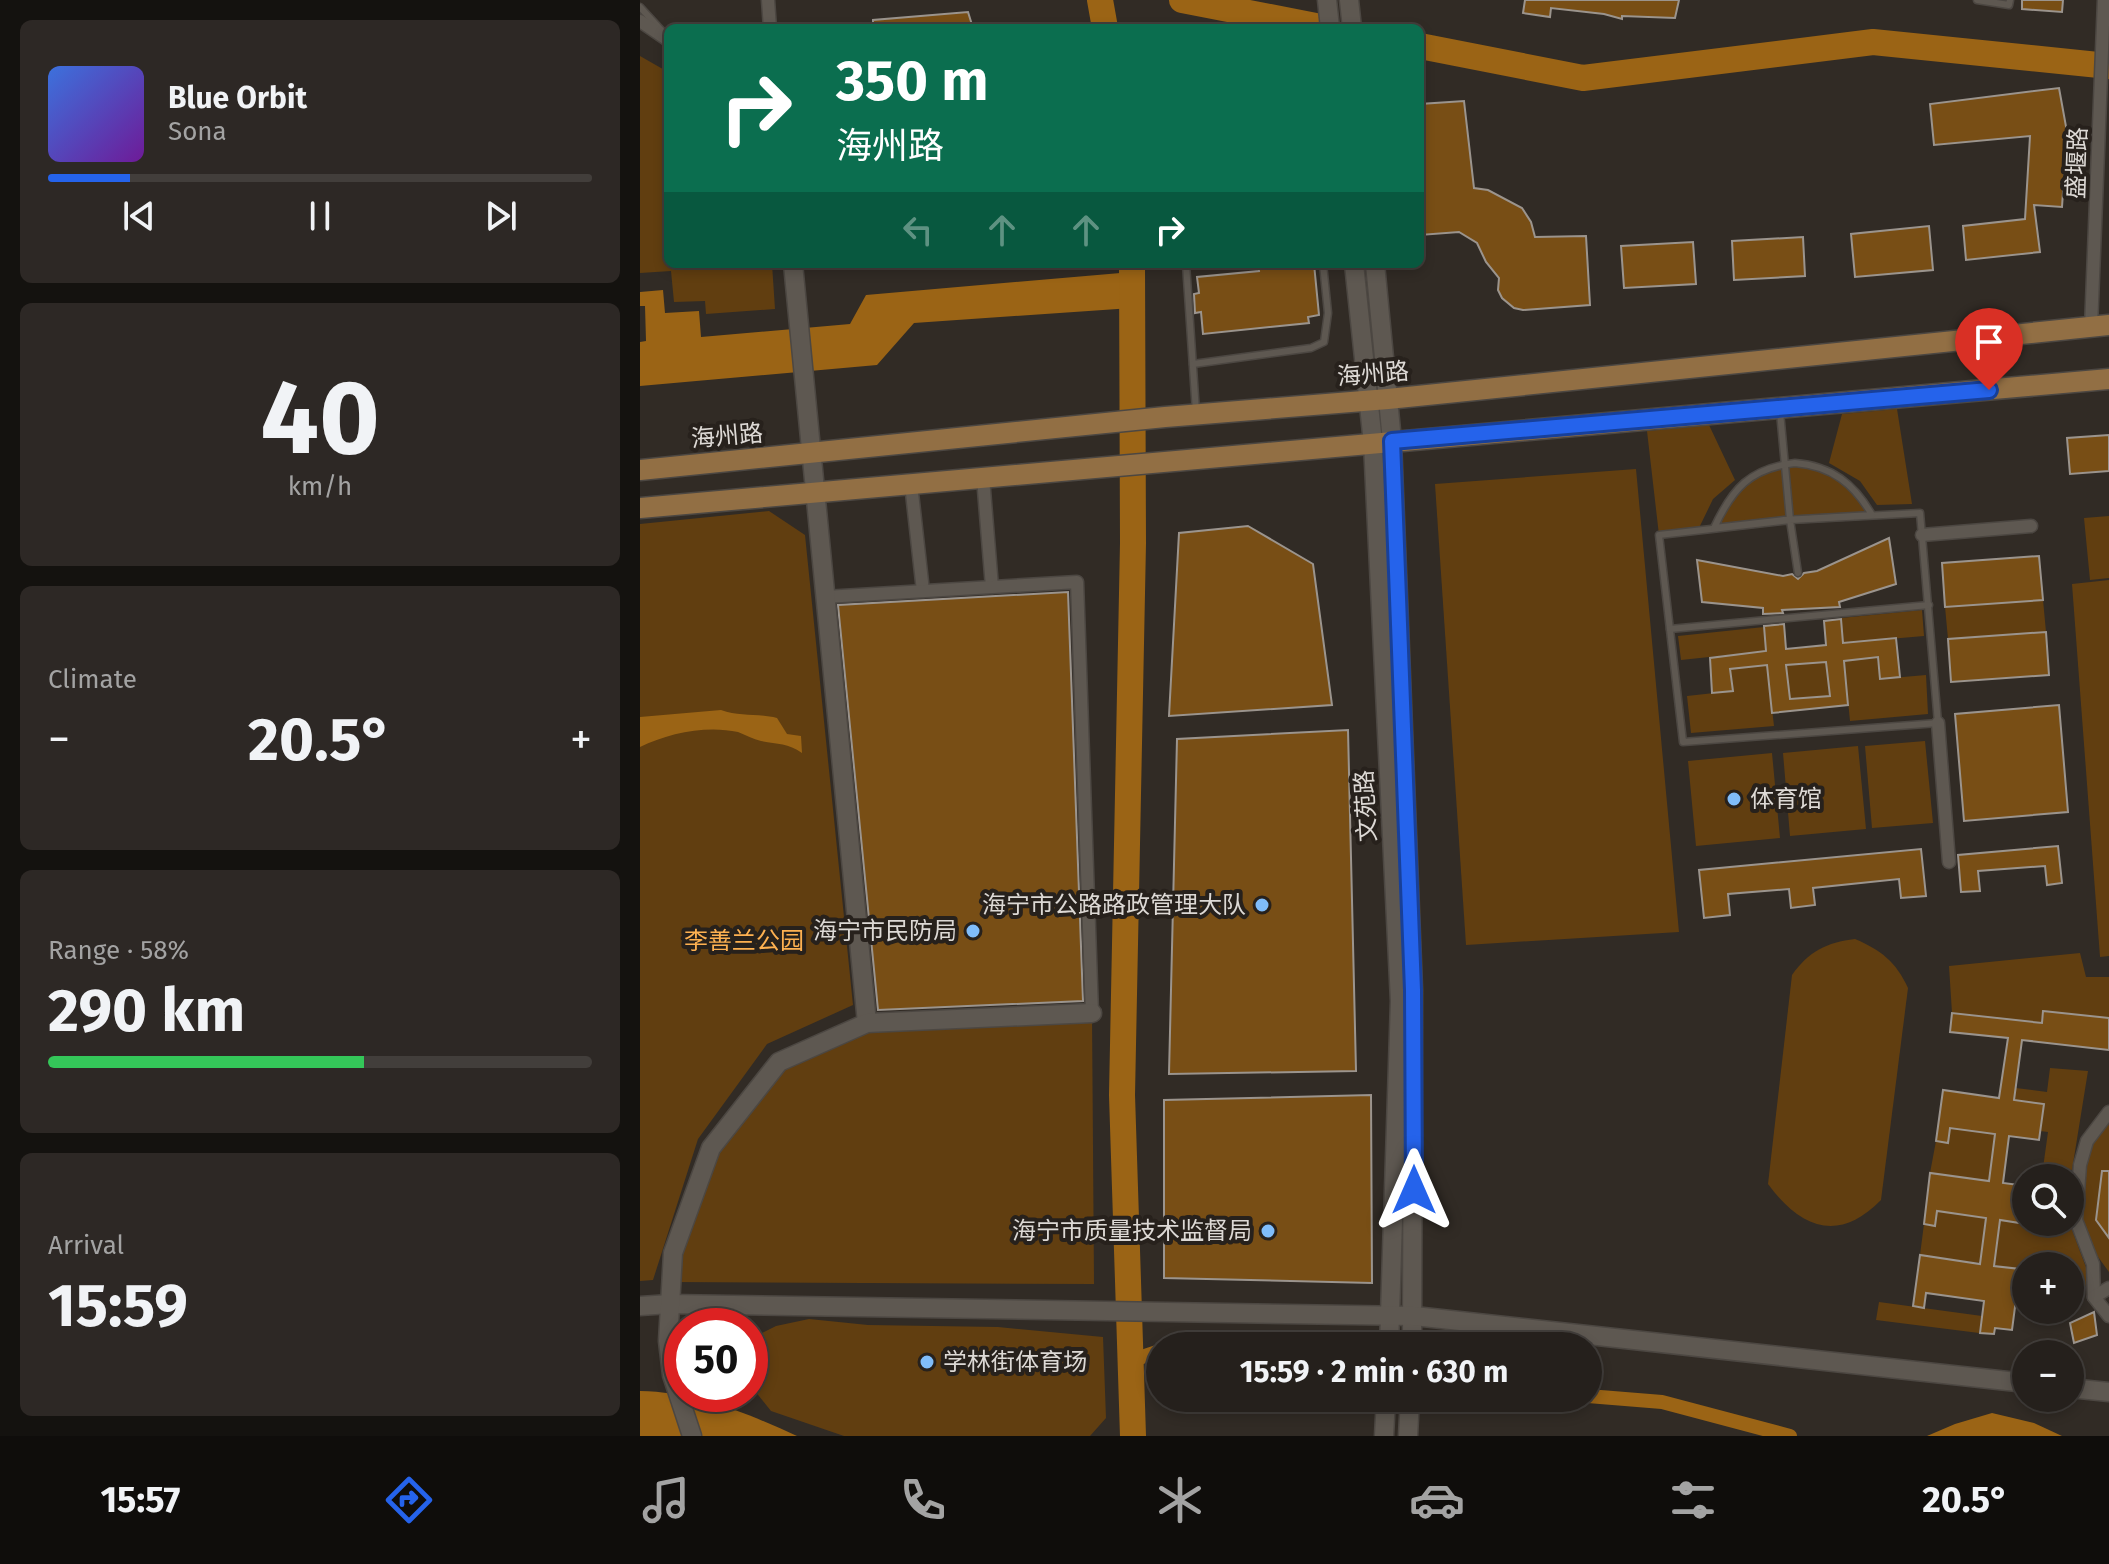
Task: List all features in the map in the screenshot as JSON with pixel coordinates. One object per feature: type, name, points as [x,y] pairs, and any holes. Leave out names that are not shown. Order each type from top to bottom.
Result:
[{"type":"main road","name":"海州路","points":[[640,470],[1165,417],[1388,399],[2100,326]]},
{"type":"main road","points":[[640,508],[2109,379]]},
{"type":"street","points":[[768,0],[770,24]]},
{"type":"street","points":[[1327,0],[1330,24]]},
{"type":"street","points":[[1349,0],[1352,24]]},
{"type":"street","name":"盛堰路","points":[[2100,326],[2100,118],[2104,6]]},
{"type":"street","points":[[640,21],[664,36]]},
{"type":"street","points":[[793,268],[867,1023]]},
{"type":"street","name":"文苑路","points":[[1354,268],[1367,400],[1382,442],[1413,990],[1413,1332]]},
{"type":"street","name":"文苑路","points":[[1375,268],[1388,399],[1382,442],[1400,1001],[1389,1332]]},
{"type":"street","points":[[983,478],[992,587]]},
{"type":"street","points":[[911,484],[923,591]]},
{"type":"street","points":[[1922,535],[2031,526]]},
{"type":"street","points":[[692,1436],[672,1375],[668,1341],[673,1253],[711,1148],[779,1062],[867,1023],[1092,1013],[1077,582],[825,597]]},
{"type":"street","points":[[1938,723],[1949,862]]},
{"type":"street","points":[[2109,1112],[2087,1141],[2080,1165],[2076,1220],[2093,1264],[2094,1297],[2109,1316]]},
{"type":"street","points":[[2094,1297],[2109,1288]]},
{"type":"street","points":[[640,1306],[1414,1316],[2012,1381]]},
{"type":"street","points":[[2084,1389],[2109,1392]]},
{"type":"street","points":[[1384,1436],[1386,1412]]},
{"type":"street","points":[[1408,1436],[1410,1412]]},
{"type":"lane","points":[[1977,0],[2009,5],[2010,0]]},
{"type":"lane","points":[[640,7],[664,34]]},
{"type":"lane","points":[[1186,268],[1196,415]]},
{"type":"lane","points":[[1193,364],[1311,348],[1324,342],[1328,313],[1323,268]]},
{"type":"lane","points":[[1779,408],[1783,464],[1798,573]]},
{"type":"lane","points":[[1714,528],[1728,500],[1746,480],[1783,464],[1809,464],[1834,473],[1855,489],[1872,515],[1790,520],[1659,535],[1683,742],[1938,723],[1920,513],[1790,520]]},
{"type":"lane","points":[[1670,629],[1929,605]]},
{"type":"green space","points":[[640,56],[664,70],[664,268],[772,268],[775,309],[706,314],[705,301],[674,302],[671,271],[640,273]]},
{"type":"green space","points":[[1897,409],[1912,504],[1877,505],[1860,481],[1829,463],[1842,414]]},
{"type":"green space","points":[[1709,425],[1735,480],[1713,499],[1698,530],[1659,535],[1647,431]]},
{"type":"green space","points":[[1809,464],[1845,480],[1872,515],[1714,528],[1736,489],[1769,468]]},
{"type":"green space","points":[[1636,469],[1679,932],[1466,945],[1435,484]]},
{"type":"green space","name":"李善兰公园","points":[[769,511],[805,535],[853,1005],[767,1044],[698,1139],[653,1280],[640,1281],[640,524]]},
{"type":"green space","points":[[2109,516],[2109,578],[2090,580],[2084,518]]},
{"type":"green space","points":[[2109,580],[2109,956],[2100,957],[2072,584]]},
{"type":"green space","points":[[2043,600],[2046,632],[1948,639],[1945,607]]},
{"type":"green space","points":[[1922,610],[1924,636],[1843,643],[1841,618]]},
{"type":"green space","points":[[1764,627],[1766,651],[1681,660],[1678,636]]},
{"type":"green space","points":[[1877,657],[1880,679],[1926,675],[1928,714],[1850,721],[1844,661]]},
{"type":"green space","points":[[1826,662],[1830,696],[1790,699],[1786,665]]},
{"type":"green space","points":[[1767,665],[1774,726],[1691,733],[1687,696],[1732,691],[1730,669]]},
{"type":"green space","points":[[1925,741],[1933,823],[1872,828],[1865,746]]},
{"type":"green space","points":[[1858,746],[1866,829],[1790,836],[1783,753]]},
{"type":"green space","name":"体育馆","points":[[1772,753],[1780,838],[1696,846],[1688,761]]},
{"type":"green space","points":[[1855,939],[1887,958],[1908,988],[1881,1200],[1850,1222],[1835,1226],[1821,1225],[1794,1212],[1768,1184],[1792,975],[1819,950]]},
{"type":"green space","points":[[2080,953],[2086,977],[2109,977],[2109,1018],[2043,1011],[2042,1023],[1952,1013],[1949,966]]},
{"type":"green space","points":[[1092,1013],[1094,1284],[671,1282],[711,1148],[779,1062],[867,1023]]},
{"type":"green space","points":[[2050,1068],[2088,1071],[2073,1164],[2044,1164],[2048,1132],[2040,1131],[2044,1104],[2014,1100],[2016,1088],[2047,1092]]},
{"type":"green space","points":[[2109,1124],[2109,1178],[2100,1192],[2096,1220],[2109,1234],[2109,1272],[2093,1250],[2084,1225],[2088,1149]]},
{"type":"green space","points":[[1950,1128],[1995,1134],[1989,1181],[1930,1173],[1936,1141],[1948,1143]]},
{"type":"green space","points":[[1937,1211],[1986,1218],[1980,1263],[1920,1255],[1924,1224],[1935,1226]]},
{"type":"green space","points":[[2000,1220],[2012,1221],[2012,1236],[2074,1236],[2080,1252],[2012,1252],[2012,1268],[1994,1265]]},
{"type":"green space","points":[[2084,1262],[2087,1270],[2084,1288]]},
{"type":"green space","points":[[1879,1302],[1982,1316],[1979,1333],[1876,1320]]},
{"type":"green space","name":"学林街体育场","points":[[809,1319],[868,1325],[998,1327],[1103,1337],[1106,1418],[1090,1436],[844,1436],[771,1411],[768,1407],[768,1330]]},
{"type":"shaded area","points":[[1132,272],[1132,308],[914,323],[877,365],[640,386],[640,342],[646,341],[645,306],[640,306],[640,292],[663,290],[665,313],[699,311],[701,337],[850,324],[866,295]]},
{"type":"shaded area","points":[[721,710],[777,718],[787,734],[801,736],[802,753],[738,732],[714,729],[675,734],[640,747],[640,717]]},
{"type":"shaded area","points":[[640,1391],[664,1392],[664,1412],[740,1412],[797,1436],[640,1436]]},
{"type":"shaded area","points":[[1992,1413],[2034,1423],[2062,1436],[1927,1436]]},
{"type":"building","points":[[1525,0],[1679,0],[1675,18],[1622,16],[1622,19],[1551,8],[1550,17],[1523,13]]},
{"type":"building","points":[[2022,0],[2063,0],[2062,12],[2022,9]]},
{"type":"building","points":[[968,12],[972,24],[873,24],[873,20]]},
{"type":"building","points":[[2059,88],[2067,132],[2062,207],[2034,205],[2040,252],[1966,260],[1963,226],[2025,219],[2030,136],[1934,145],[1930,104]]},
{"type":"building","points":[[1464,101],[1474,188],[1488,190],[1522,208],[1531,222],[1535,237],[1586,236],[1590,305],[1514,308],[1502,298],[1498,290],[1499,278],[1486,262],[1477,243],[1459,232],[1424,235],[1424,104]]},
{"type":"building","points":[[1929,226],[1933,270],[1855,277],[1851,234]]},
{"type":"building","points":[[1803,237],[1805,276],[1734,280],[1732,241]]},
{"type":"building","points":[[1693,242],[1696,284],[1624,288],[1621,246]]},
{"type":"building","points":[[1259,268],[1314,268],[1319,315],[1308,317],[1309,323],[1203,334],[1201,312],[1195,313],[1194,294],[1199,293],[1197,277],[1259,271]]},
{"type":"building","points":[[2109,435],[2109,471],[2070,474],[2067,438]]},
{"type":"building","points":[[1248,526],[1313,564],[1332,705],[1169,716],[1179,533]]},
{"type":"building","points":[[1889,538],[1896,584],[1839,602],[1840,607],[1763,614],[1763,608],[1702,602],[1697,560],[1783,576],[1792,574],[1798,579],[1804,573],[1817,571]]},
{"type":"building","points":[[2039,556],[2043,600],[1945,607],[1942,563]]},
{"type":"building","points":[[1068,592],[1083,1001],[878,1010],[838,605]]},
{"type":"building","points":[[1841,619],[1843,643],[1896,638],[1900,677],[1880,679],[1878,657],[1844,661],[1848,705],[1772,713],[1767,665],[1730,669],[1733,691],[1712,693],[1710,658],[1766,651],[1764,626],[1784,624],[1786,649],[1826,645],[1824,621]],"holes":[[[1826,662],[1830,696],[1790,699],[1786,665]]]},
{"type":"building","points":[[2046,632],[2049,675],[1951,682],[1948,639]]},
{"type":"building","points":[[2059,705],[2068,812],[1964,821],[1955,714]]},
{"type":"building","name":"海宁市公路路政管理大队","points":[[1348,730],[1356,1071],[1169,1074],[1177,739]]},
{"type":"building","points":[[2058,846],[2062,883],[2047,885],[2045,866],[1978,871],[1980,891],[1961,892],[1958,855]]},
{"type":"building","points":[[1921,849],[1926,896],[1901,898],[1899,879],[1813,888],[1815,905],[1791,908],[1789,889],[1728,894],[1730,915],[1704,918],[1699,870]]},
{"type":"building","points":[[2043,1011],[2109,1018],[2109,1050],[2022,1040],[2014,1100],[2044,1104],[2039,1140],[2009,1136],[2003,1183],[2012,1184],[2012,1222],[2000,1220],[1994,1266],[2012,1268],[2012,1330],[1995,1328],[1994,1334],[1980,1333],[1984,1301],[1926,1293],[1924,1308],[1913,1306],[1920,1255],[1980,1264],[1986,1218],[1937,1211],[1935,1226],[1924,1224],[1930,1173],[1989,1181],[1995,1134],[1950,1128],[1948,1143],[1936,1141],[1943,1090],[1999,1098],[2008,1038],[1950,1032],[1952,1013],[2042,1023]]},
{"type":"building","name":"海宁市质量技术监督局","points":[[1371,1095],[1372,1283],[1164,1278],[1164,1100]]},
{"type":"building","points":[[2102,1171],[2109,1171],[2109,1238],[2096,1220]]},
{"type":"building","points":[[2094,1312],[2097,1335],[2073,1340],[2070,1324],[2084,1324],[2084,1317]]},
{"type":"waterway","points":[[1100,0],[1104,24]]},
{"type":"waterway","points":[[1182,0],[1305,24]]},
{"type":"waterway","points":[[1424,47],[1583,78],[1873,42],[2109,66]]},
{"type":"waterway","points":[[1132,268],[1133,543],[1122,1095],[1133,1436]]},
{"type":"waterway","points":[[1130,1361],[1146,1356]]},
{"type":"waterway","points":[[1602,1397],[1662,1402],[1790,1436]]},
{"type":"place","name":"体育馆","points":[[1734,799]]},
{"type":"place","name":"海宁市公路路政管理大队","points":[[1262,905]]},
{"type":"place","name":"海宁市民防局","points":[[973,931]]},
{"type":"place","name":"海宁市质量技术监督局","points":[[1268,1231]]},
{"type":"place","name":"学林街体育场","points":[[927,1362]]},
{"type":"route","points":[[1414,1190],[1413,990],[1392,441],[1989,390]]}]
